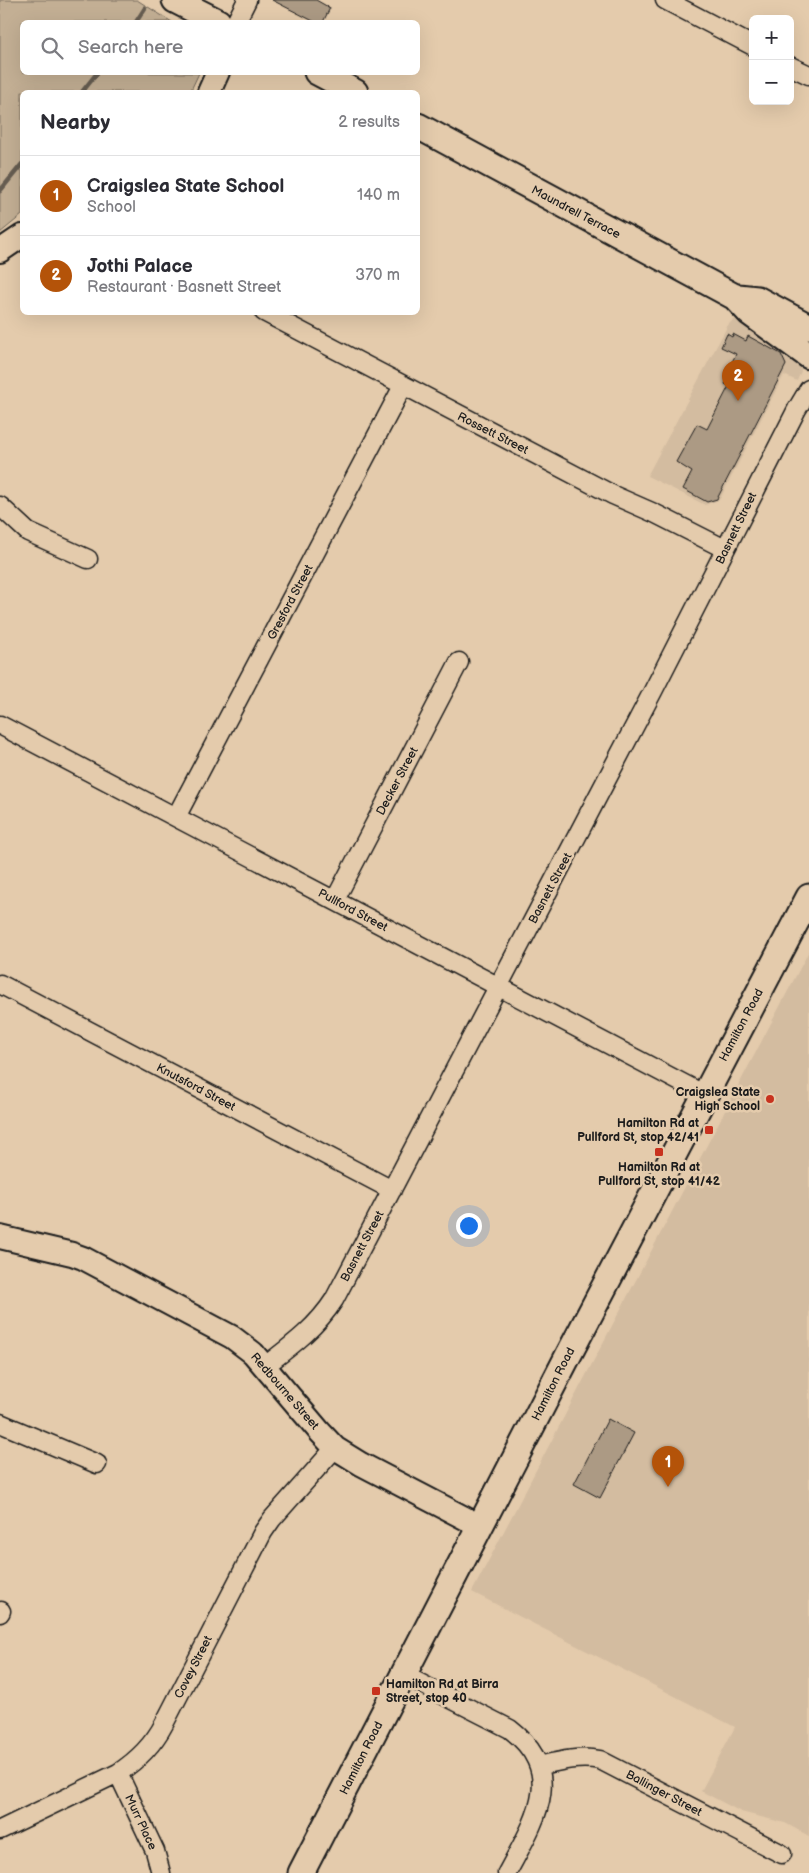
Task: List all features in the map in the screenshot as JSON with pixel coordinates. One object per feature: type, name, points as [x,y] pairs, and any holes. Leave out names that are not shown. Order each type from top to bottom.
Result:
[{"type":"main road","points":[[175,0],[214,20]]},
{"type":"main road","points":[[323,75],[351,90]]},
{"type":"main road","name":"Maundrell Terrace","points":[[420,127],[736,296],[757,299],[809,327]]},
{"type":"main road","name":"Maundrell Terrace","points":[[736,296],[750,312],[809,356]]},
{"type":"main road","name":"Hamilton Road","points":[[302,1873],[480,1526],[809,897]]},
{"type":"street","points":[[237,20],[246,0]]},
{"type":"street","points":[[665,0],[749,44]]},
{"type":"street","points":[[794,68],[809,75]]},
{"type":"street","points":[[210,90],[217,75]]},
{"type":"street","points":[[0,251],[20,237]]},
{"type":"street","name":"Rossett Street","points":[[270,315],[613,495],[654,513],[725,549]]},
{"type":"street","name":"Gresford Street","points":[[176,817],[403,386]]},
{"type":"street","name":"Basnett Street","points":[[265,1366],[310,1331],[326,1313],[653,691],[809,389]]},
{"type":"street","points":[[0,506],[28,532],[88,559]]},
{"type":"street","name":"Decker Street","points":[[335,900],[459,662]]},
{"type":"street","name":"Pullford Street","points":[[0,725],[705,1095]]},
{"type":"street","name":"Knutsford Street","points":[[0,984],[392,1190]]},
{"type":"street","name":"Redbourne Street","points":[[0,1237],[83,1258],[232,1337],[254,1353],[335,1448],[361,1464],[480,1526]]},
{"type":"street","points":[[0,1423],[97,1464]]},
{"type":"street","name":"Covey Street","points":[[0,1830],[118,1773],[140,1756],[158,1736],[263,1532],[272,1519],[335,1448]]},
{"type":"street","points":[[404,1675],[510,1729],[529,1746],[539,1766],[543,1783],[540,1804],[507,1873]]},
{"type":"street","name":"Ballinger Street","points":[[539,1766],[573,1758],[600,1760],[782,1854]]},
{"type":"street","name":"Murr Place","points":[[118,1773],[155,1851],[161,1873]]},
{"type":"shaded area","points":[[0,0],[137,0],[169,20],[20,20],[20,75],[198,75],[191,90],[20,90],[20,217],[0,233]]},
{"type":"shaded area","points":[[742,319],[799,362],[801,371],[797,381],[784,375],[721,497],[719,500],[705,505],[647,476],[728,325],[733,320]]},
{"type":"shaded area","points":[[809,951],[809,1836],[785,1823],[741,1812],[701,1791],[735,1727],[472,1592]]},
{"type":"building","points":[[272,0],[316,0],[330,8],[324,20],[311,20]]},
{"type":"building","points":[[727,334],[732,337],[733,334],[746,341],[748,336],[781,354],[786,365],[717,499],[707,502],[683,489],[692,472],[676,462],[697,424],[707,429],[729,386],[725,384],[732,372],[728,370],[736,354],[721,347]]},
{"type":"building","points":[[608,1419],[634,1433],[600,1498],[574,1484]]},
{"type":"waterway","points":[[137,20],[145,8]]},
{"type":"waterway","points":[[84,90],[96,75]]},
{"type":"waterway","points":[[0,191],[20,166]]},
{"type":"place","name":"Jothi Palace","points":[[738,401]]},
{"type":"place","name":"Craigslea State High School","points":[[770,1099]]},
{"type":"place","name":"Hamilton Rd at Pullford St, stop 42/41","points":[[709,1130]]},
{"type":"place","name":"Hamilton Rd at Pullford St, stop 41/42","points":[[659,1152]]},
{"type":"place","name":"Craigslea State School","points":[[668,1487]]},
{"type":"place","name":"Hamilton Rd at Birra Street, stop 40","points":[[376,1691]]}]
